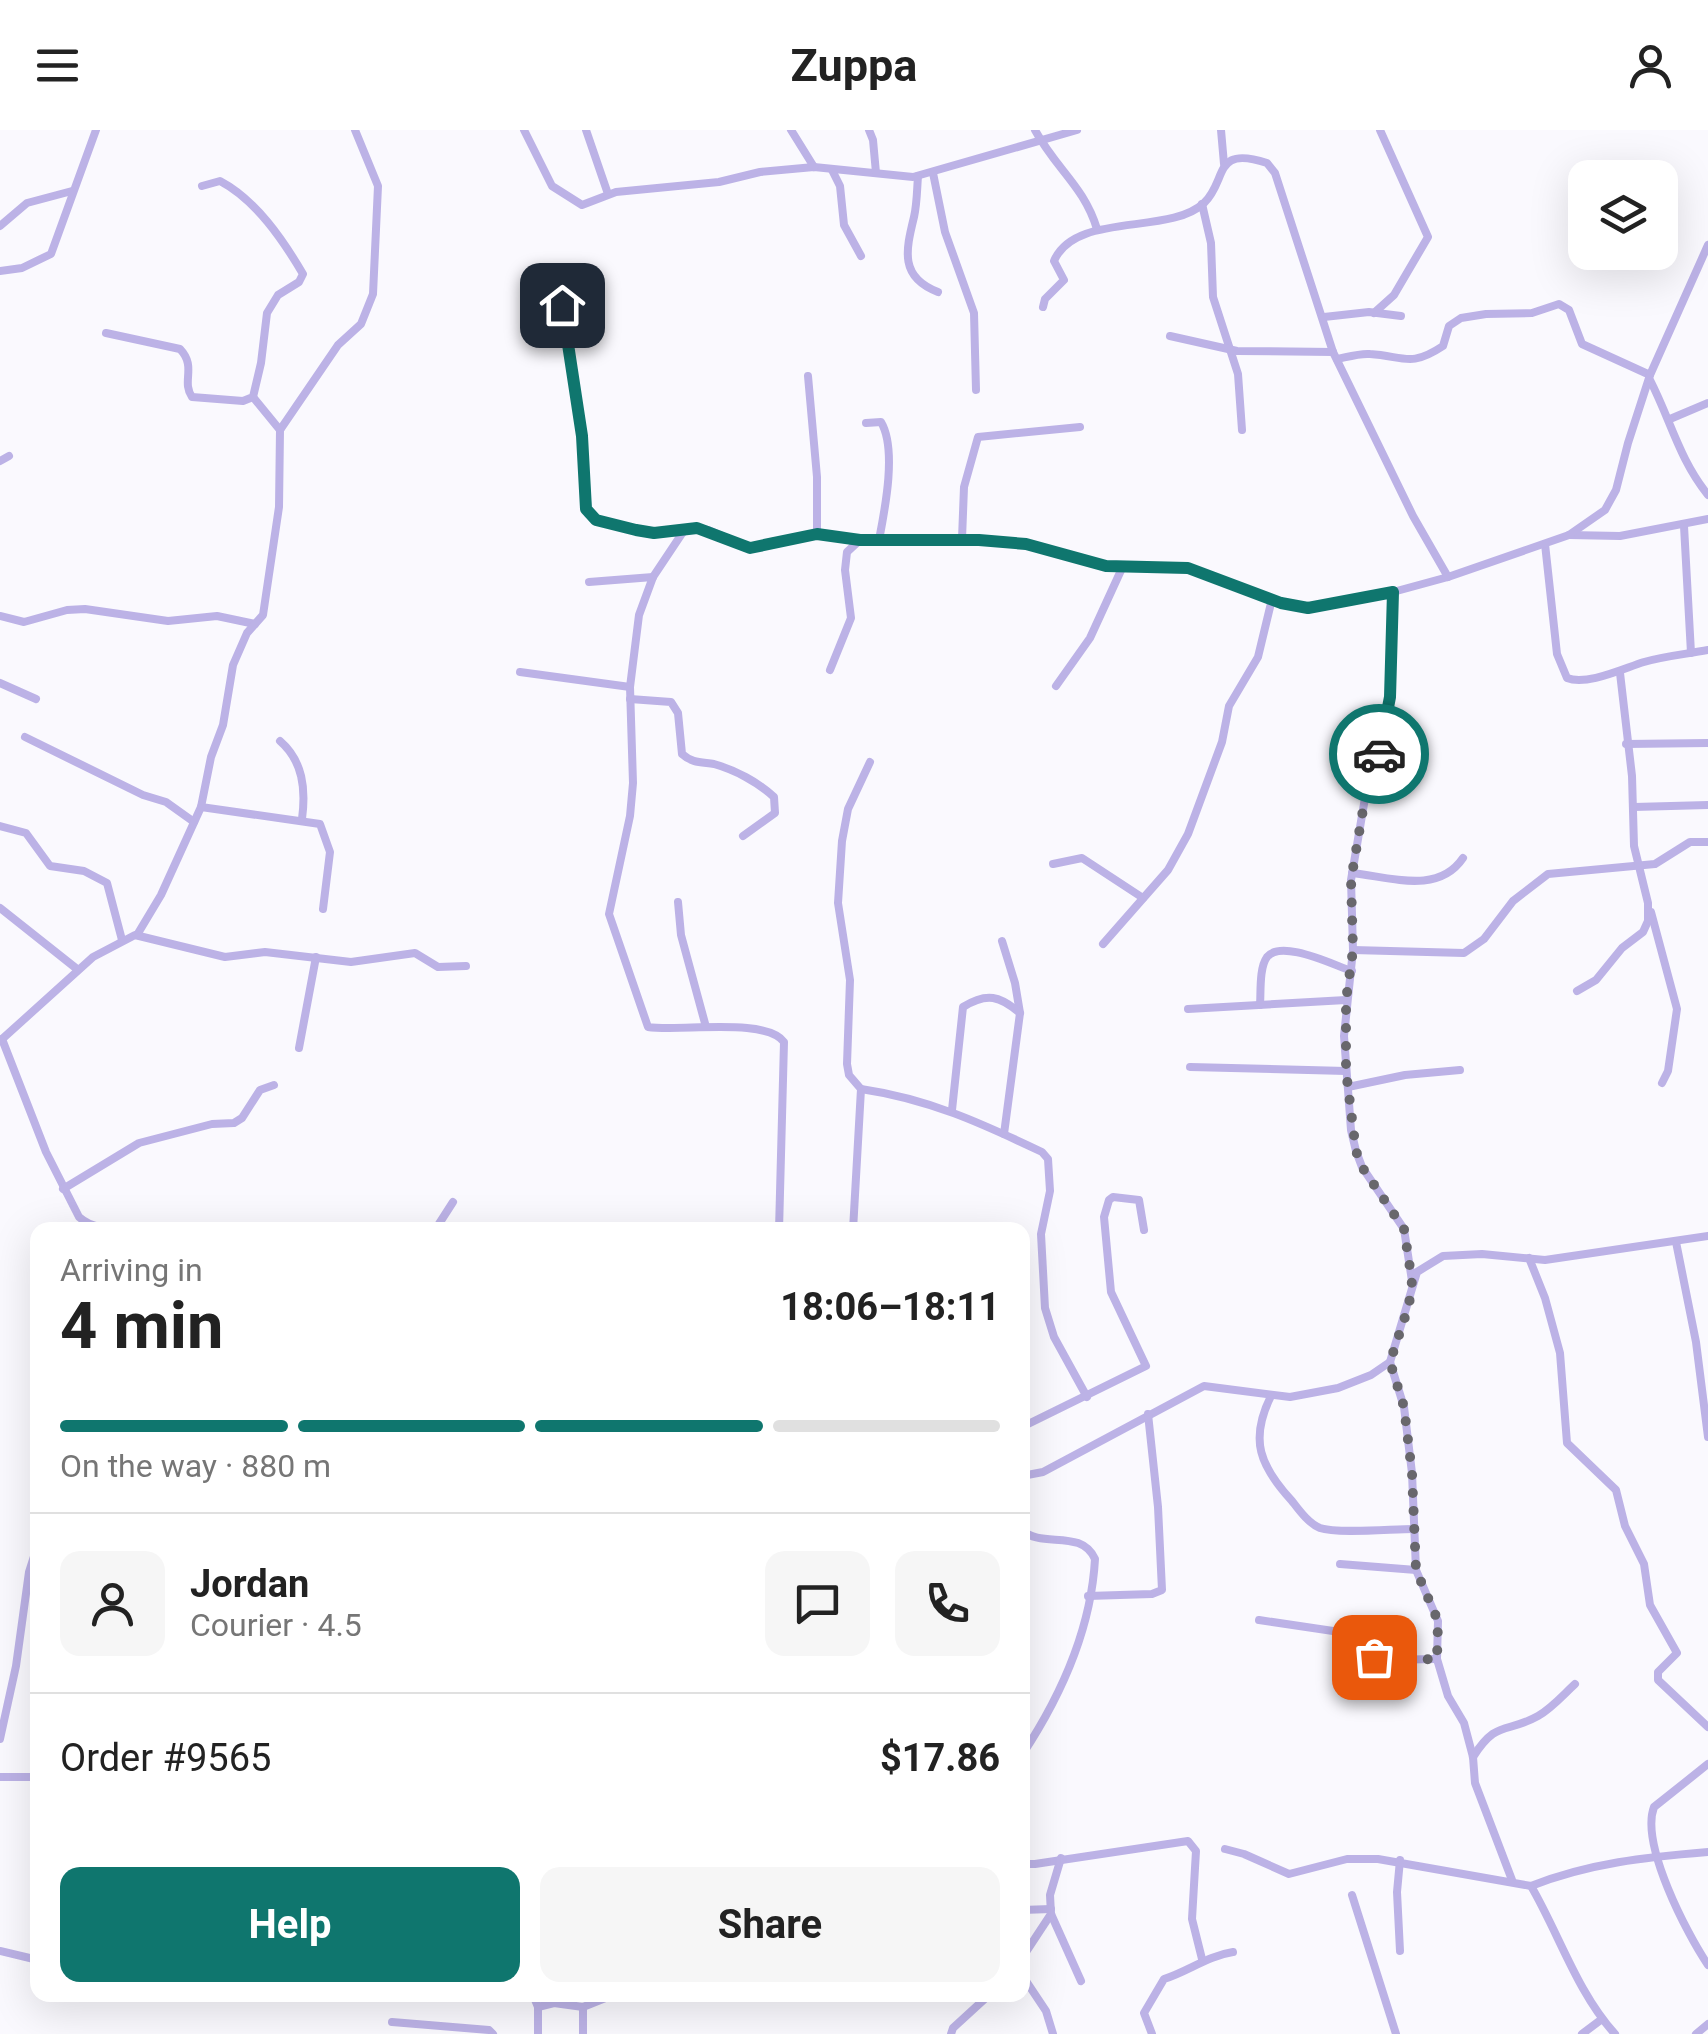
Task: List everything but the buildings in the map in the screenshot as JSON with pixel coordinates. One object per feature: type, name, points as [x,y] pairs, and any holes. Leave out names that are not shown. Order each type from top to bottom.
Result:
[{"type":"street","points":[[0,271],[22,268],[51,254],[96,130]]},
{"type":"street","points":[[137,935],[161,895],[202,807],[211,757],[223,725],[233,665],[241,644],[262,618],[277,524],[280,430],[338,345],[362,324],[374,294],[378,188],[355,130]]},
{"type":"street","points":[[524,130],[548,179],[556,189],[582,205],[608,194],[814,167],[918,176],[1038,134],[1077,130]]},
{"type":"street","points":[[586,130],[608,194]]},
{"type":"street","points":[[791,130],[814,167]]},
{"type":"street","points":[[869,130],[876,173]]},
{"type":"street","points":[[1043,307],[1045,299],[1064,280],[1055,256],[1097,230],[1164,221],[1202,204],[1224,164],[1221,130]]},
{"type":"street","points":[[1374,312],[1394,296],[1428,237],[1380,130]]},
{"type":"street","points":[[1038,134],[1088,202],[1097,230]]},
{"type":"street","points":[[1224,164],[1248,160],[1267,163],[1274,169],[1335,355],[1413,516],[1448,577]]},
{"type":"street","points":[[832,170],[840,186],[844,225],[861,256]]},
{"type":"street","points":[[933,173],[948,243],[974,313],[976,390]]},
{"type":"street","points":[[918,176],[915,210],[906,240],[908,260],[921,285],[938,292]]},
{"type":"street","points":[[106,333],[180,349],[189,362],[188,393],[192,397],[244,401],[252,397],[259,376],[267,312],[278,294],[299,282],[302,274],[273,229],[242,195],[222,181],[202,186]]},
{"type":"street","points":[[0,226],[30,202],[72,191]]},
{"type":"street","points":[[1202,204],[1211,243],[1213,297],[1238,374],[1242,430]]},
{"type":"street","points":[[543,282],[553,289],[562,305],[582,436],[588,514],[596,520],[636,530],[708,530],[750,548],[817,534],[860,540],[962,539],[1026,544],[1106,566],[1188,568],[1272,599],[1314,608],[1448,577],[1569,536],[1598,516],[1610,503],[1650,377],[1708,245]]},
{"type":"street","points":[[1170,336],[1230,350],[1369,354],[1401,361],[1443,346],[1449,326],[1456,320],[1486,314],[1532,313],[1559,304],[1569,310],[1582,344],[1650,377],[1684,462],[1708,496]]},
{"type":"street","points":[[1324,317],[1374,312],[1400,316]]},
{"type":"street","points":[[808,376],[817,534]]},
{"type":"street","points":[[252,397],[280,430]]},
{"type":"street","points":[[1670,419],[1708,403]]},
{"type":"street","points":[[866,423],[881,422],[886,433],[890,487],[878,540]]},
{"type":"street","points":[[962,539],[964,487],[978,437],[1080,427]]},
{"type":"street","points":[[0,461],[9,456]]},
{"type":"street","points":[[1569,536],[1620,536],[1708,519]]},
{"type":"street","points":[[1684,526],[1691,653]]},
{"type":"street","points":[[683,532],[652,577],[639,615],[630,687],[630,816],[610,920],[648,1026],[776,1034],[784,1042],[779,1222]]},
{"type":"street","points":[[830,670],[851,618],[847,552],[860,540]]},
{"type":"street","points":[[1545,544],[1557,654],[1563,671],[1575,681],[1620,673],[1646,661],[1708,650]]},
{"type":"street","points":[[1056,686],[1090,638],[1124,566]]},
{"type":"street","points":[[589,582],[652,577]]},
{"type":"street","points":[[1393,592],[1390,697],[1352,872],[1353,950],[1346,1000],[1351,1130],[1362,1167],[1404,1229],[1412,1281],[1409,1305],[1390,1362],[1404,1407],[1412,1473],[1416,1570],[1438,1621],[1437,1659],[1448,1696],[1464,1723],[1484,1813],[1512,1880]]},
{"type":"street","points":[[1102,944],[1168,870],[1188,834],[1222,742],[1229,706],[1258,656],[1272,599]]},
{"type":"street","points":[[0,616],[24,622],[85,609],[180,622],[217,616],[256,624]]},
{"type":"street","points":[[520,672],[630,687]]},
{"type":"street","points":[[1620,673],[1634,808],[1634,846],[1677,1009],[1668,1071],[1662,1084]]},
{"type":"street","points":[[0,683],[36,699]]},
{"type":"street","points":[[630,699],[672,702],[678,713],[682,754],[692,762],[716,765],[742,776],[774,797],[775,813],[744,836]]},
{"type":"street","points":[[24,737],[142,795],[166,802],[194,822]]},
{"type":"street","points":[[280,741],[298,762],[304,795],[302,819]]},
{"type":"street","points":[[1626,744],[1708,743]]},
{"type":"street","points":[[870,762],[848,809],[838,904],[850,994],[849,1075],[861,1089],[952,1110],[1042,1152],[1051,1166],[1041,1234],[1045,1308],[1054,1336],[1087,1396]]},
{"type":"street","points":[[1634,808],[1708,805]]},
{"type":"street","points":[[202,807],[320,824],[329,843],[323,908]]},
{"type":"street","points":[[0,826],[23,830],[50,866],[84,871],[107,883],[122,940]]},
{"type":"street","points":[[1353,950],[1464,953],[1484,938],[1513,901],[1548,874],[1660,862],[1690,842],[1708,842]]},
{"type":"street","points":[[1053,864],[1082,858],[1143,898]]},
{"type":"street","points":[[1352,872],[1432,882],[1456,868],[1463,858]]},
{"type":"street","points":[[678,902],[681,936],[706,1027]]},
{"type":"street","points":[[1576,991],[1596,980],[1622,948],[1643,932],[1648,921],[1648,903]]},
{"type":"street","points":[[1,910],[77,970]]},
{"type":"street","points":[[85,1222],[64,1189],[1,1040],[77,970],[122,940],[137,935],[224,957],[265,952],[372,961],[415,953],[438,967],[466,966]]},
{"type":"street","points":[[1002,941],[1016,983],[1020,1012],[1004,1134]]},
{"type":"street","points":[[1260,1006],[1264,962],[1278,950],[1290,950],[1352,971]]},
{"type":"street","points":[[299,1048],[316,957]]},
{"type":"street","points":[[952,1110],[963,1007],[970,1002],[1000,997],[1020,1012]]},
{"type":"street","points":[[1188,1009],[1346,1000]]},
{"type":"street","points":[[1190,1067],[1346,1071]]},
{"type":"street","points":[[1348,1087],[1404,1075],[1460,1070]]},
{"type":"street","points":[[64,1189],[139,1142],[212,1124],[234,1123],[242,1118],[260,1090],[274,1085]]},
{"type":"street","points":[[854,1222],[861,1089]]},
{"type":"street","points":[[1030,1423],[1146,1366],[1110,1292],[1104,1217],[1109,1200],[1138,1200],[1144,1230]]},
{"type":"street","points":[[440,1222],[453,1202]]},
{"type":"street","points":[[1412,1281],[1426,1264],[1443,1256],[1482,1254],[1545,1260],[1708,1236]]},
{"type":"street","points":[[1676,1242],[1697,1345],[1708,1437]]},
{"type":"street","points":[[1529,1258],[1560,1353],[1567,1443],[1610,1482],[1620,1498],[1626,1526],[1644,1564],[1650,1604],[1677,1653],[1658,1672],[1658,1680],[1708,1726]]},
{"type":"street","points":[[1030,1474],[1043,1472],[1204,1386],[1228,1386],[1290,1397],[1338,1388],[1372,1375],[1390,1362]]},
{"type":"street","points":[[1270,1396],[1260,1418],[1262,1456],[1277,1485],[1311,1523],[1331,1530],[1413,1529]]},
{"type":"street","points":[[1088,1596],[1152,1594],[1162,1590],[1157,1489],[1148,1414]]},
{"type":"street","points":[[1030,1535],[1072,1540],[1090,1549],[1095,1559],[1072,1667],[1030,1742]]},
{"type":"street","points":[[1340,1564],[1416,1570]]},
{"type":"street","points":[[0,1738],[16,1666],[30,1569]]},
{"type":"street","points":[[1259,1620],[1360,1635],[1374,1657],[1381,1660],[1437,1659]]},
{"type":"street","points":[[1473,1757],[1486,1737],[1506,1726],[1535,1718],[1575,1684]]},
{"type":"street","points":[[1708,1764],[1654,1808],[1652,1830],[1658,1857],[1687,1930],[1708,1965]]},
{"type":"street","points":[[0,1777],[30,1776]]},
{"type":"street","points":[[1030,1864],[1174,1842],[1194,1844],[1192,1919],[1202,1960]]},
{"type":"street","points":[[1225,1849],[1290,1874],[1347,1859],[1400,1860],[1531,1886],[1578,1869],[1623,1860],[1708,1852]]},
{"type":"street","points":[[1061,1858],[1052,1883],[1051,1911],[1081,1981]]},
{"type":"street","points":[[1400,1860],[1400,1951]]},
{"type":"street","points":[[1531,1886],[1602,2019],[1616,2034]]},
{"type":"street","points":[[1352,1894],[1396,2034]]},
{"type":"street","points":[[1030,1910],[1051,1911]]},
{"type":"street","points":[[1030,1945],[1051,1911]]},
{"type":"street","points":[[0,1951],[30,1958]]},
{"type":"street","points":[[1152,2034],[1144,2013],[1164,1979],[1186,1972],[1202,1960],[1233,1952]]},
{"type":"street","points":[[1030,1986],[1046,2011],[1053,2034]]},
{"type":"street","points":[[536,2002],[538,2034]]},
{"type":"street","points":[[538,2006],[554,2003],[583,2007],[596,2002]]},
{"type":"street","points":[[951,2034],[982,2002]]},
{"type":"street","points":[[583,2007],[583,2034]]},
{"type":"street","points":[[1582,2034],[1602,2019]]},
{"type":"street","points":[[392,2022],[489,2030],[493,2034]]},
{"type":"street","points":[[1696,2034],[1708,2024]]},
{"type":"way so far","points":[[1374,1657],[1437,1659],[1439,1632],[1416,1570],[1412,1473],[1404,1407],[1390,1362],[1409,1305],[1412,1281],[1404,1229],[1362,1167],[1356,1151],[1346,1071],[1346,1000],[1353,950],[1351,880],[1365,798],[1379,754]]},
{"type":"route","points":[[562,305],[585,461],[586,509],[596,520],[654,533],[708,530],[733,544],[750,548],[817,534],[860,540],[1008,541],[1106,566],[1188,568],[1281,603],[1308,608],[1393,592],[1392,682],[1379,754]]}]
